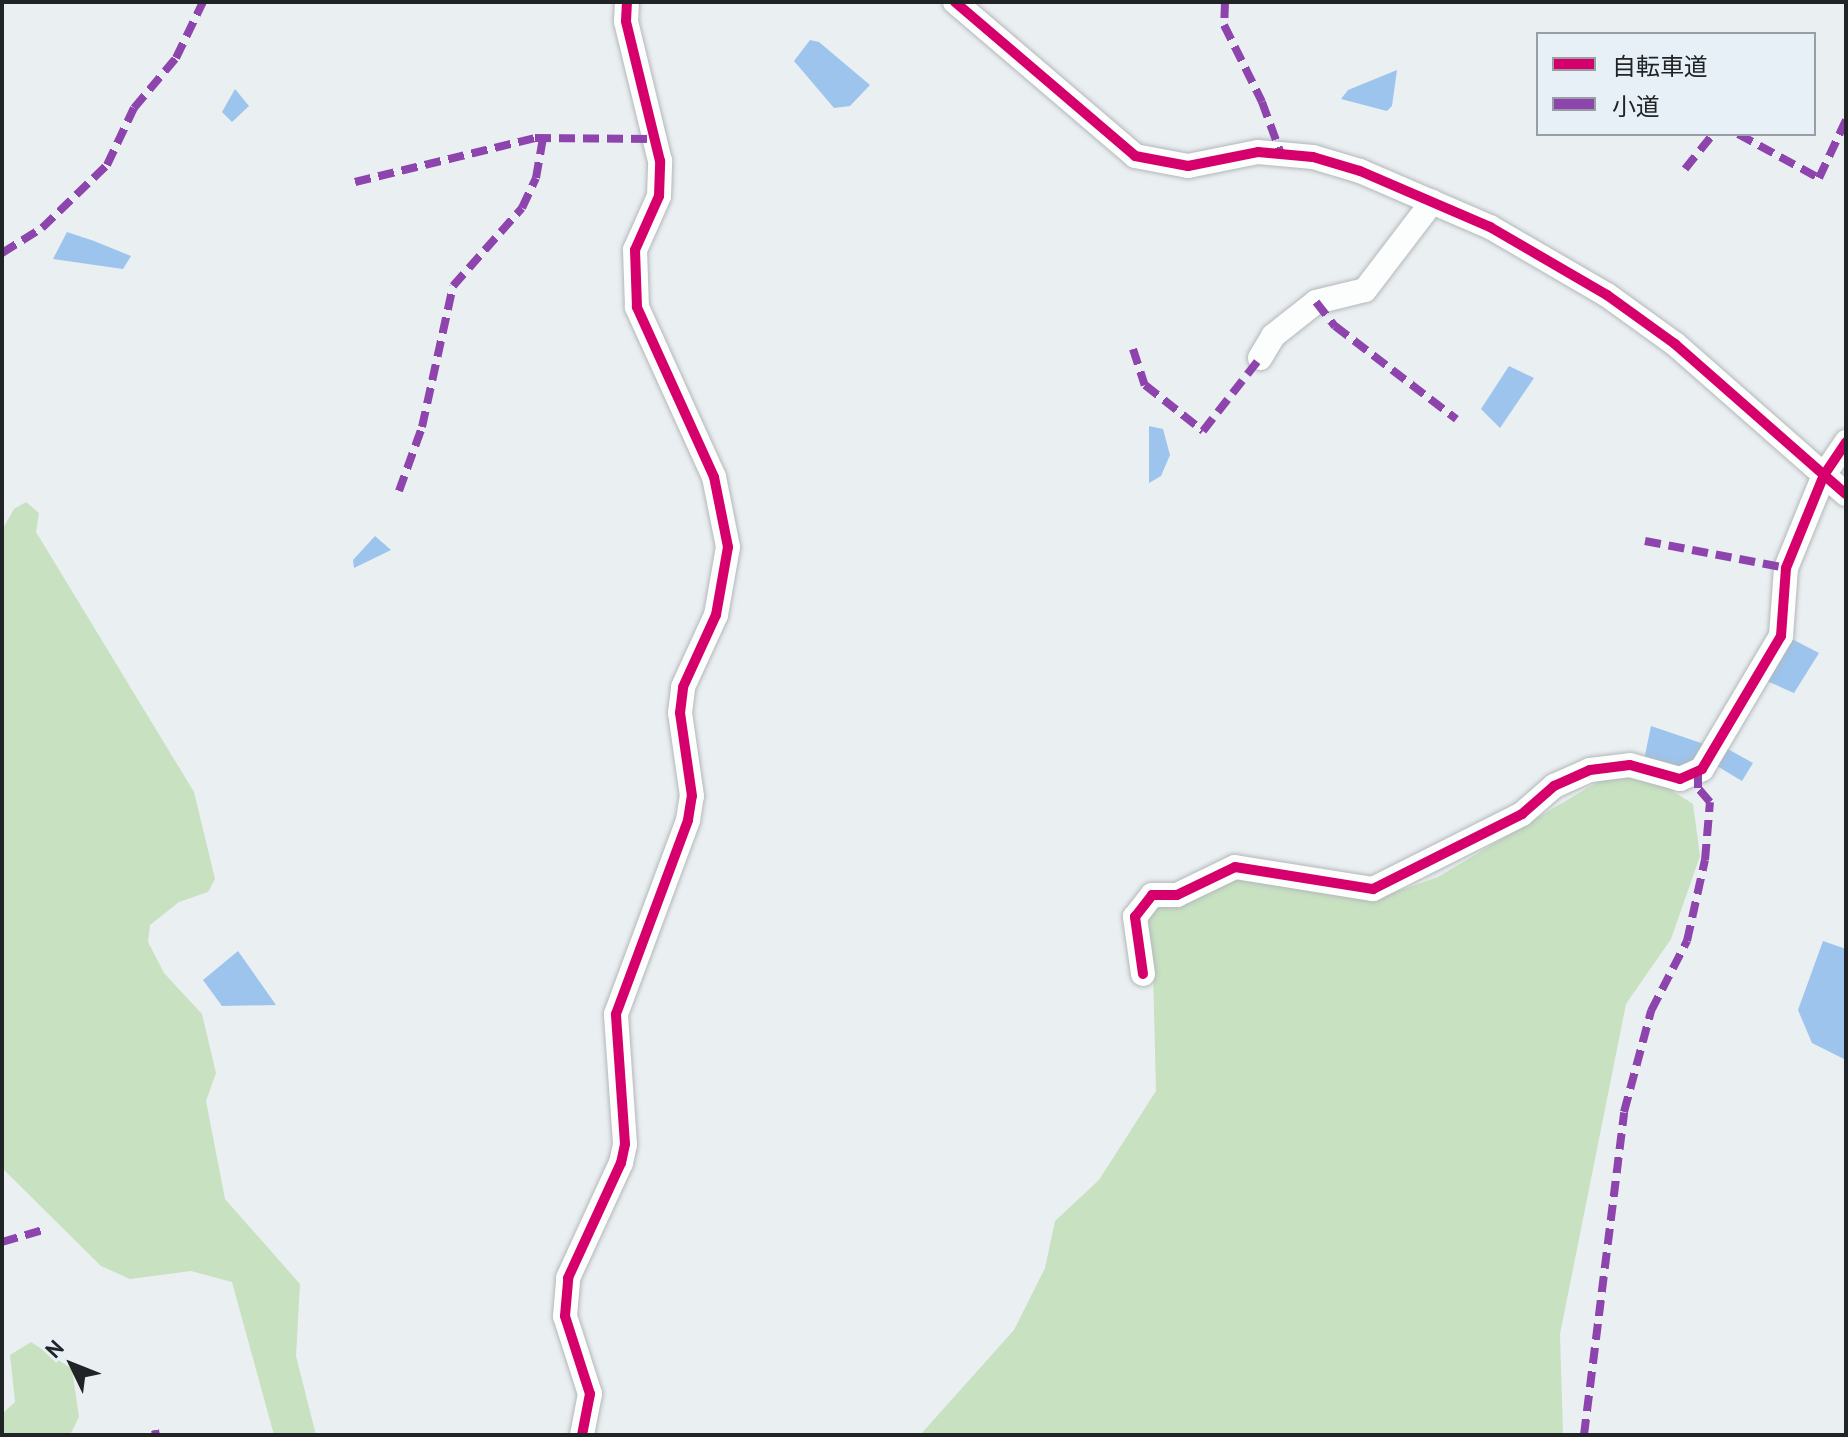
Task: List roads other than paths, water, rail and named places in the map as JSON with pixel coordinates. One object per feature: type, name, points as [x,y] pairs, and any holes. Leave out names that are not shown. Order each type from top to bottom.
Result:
[{"type":"street","points":[[582,1435],[590,1394],[565,1316],[568,1278],[621,1163],[625,1144],[616,1014],[688,820],[692,796],[680,713],[683,687],[716,615],[728,547],[714,477],[637,307],[635,250],[659,196],[660,161],[626,21],[627,2]]},
{"type":"street","points":[[955,2],[1135,156],[1188,166],[1258,152],[1313,157],[1490,227],[1607,295],[1675,344],[1846,494]]},
{"type":"street","points":[[1260,358],[1273,336],[1316,302],[1365,290],[1432,202]]},
{"type":"street","points":[[1143,974],[1135,917],[1152,895],[1177,895],[1235,867],[1373,889],[1522,814],[1554,786],[1578,774],[1630,765],[1680,779],[1702,769],[1781,636],[1786,568],[1824,475],[1846,442]]},
{"type":"water","points":[[810,40],[819,42],[870,85],[850,106],[834,108],[794,61]]},
{"type":"water","points":[[1397,70],[1392,106],[1387,111],[1341,99],[1348,90]]},
{"type":"water","points":[[235,89],[249,106],[232,122],[222,112]]},
{"type":"water","points":[[67,232],[131,256],[123,269],[53,259]]},
{"type":"water","points":[[1509,366],[1534,378],[1500,428],[1481,409]]},
{"type":"water","points":[[1149,426],[1163,429],[1170,455],[1161,476],[1149,483]]},
{"type":"water","points":[[375,536],[391,550],[354,568],[353,560]]},
{"type":"water","points":[[1792,639],[1819,653],[1794,693],[1767,681]]},
{"type":"water","points":[[1651,726],[1704,744],[1698,763],[1678,768],[1644,760]]},
{"type":"water","points":[[1726,748],[1753,763],[1742,781],[1717,766]]},
{"type":"water","points":[[1823,941],[1846,949],[1846,1060],[1812,1043],[1798,1010]]},
{"type":"water","points":[[238,951],[276,1005],[222,1006],[203,980]]}]
